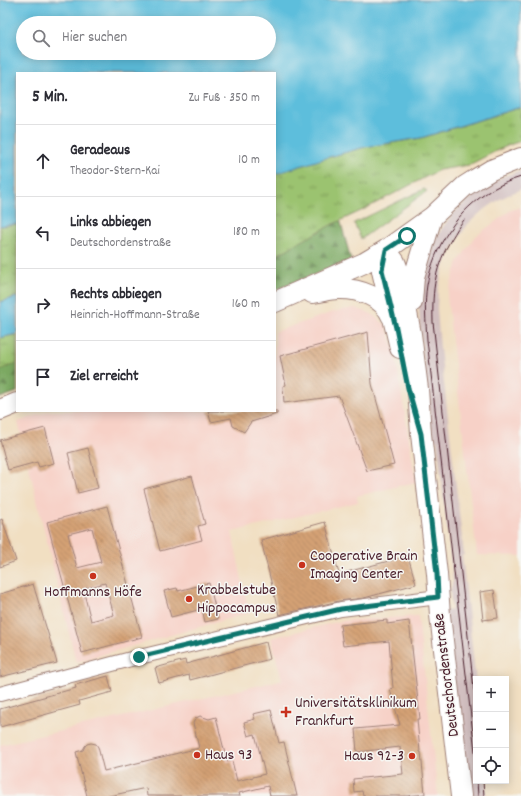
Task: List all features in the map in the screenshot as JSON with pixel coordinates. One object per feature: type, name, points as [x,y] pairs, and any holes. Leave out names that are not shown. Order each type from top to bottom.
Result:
[{"type":"main road","points":[[281,300],[364,263],[386,250],[432,217],[465,186],[491,170],[521,158]]},
{"type":"main road","points":[[403,331],[412,296],[414,277],[432,217]]},
{"type":"main road","name":"Deutschordenstraße","points":[[386,250],[382,270],[403,331],[408,388],[421,434],[461,796]]},
{"type":"main road","points":[[281,300],[337,289],[352,290],[367,294],[379,301],[403,331]]},
{"type":"main road","points":[[0,410],[16,404]]},
{"type":"street","points":[[0,694],[131,658],[341,609],[438,597]]},
{"type":"shaded area","points":[[521,170],[521,189],[500,199],[481,212],[467,225],[451,250],[446,261],[438,290],[437,308],[440,349],[464,555],[462,555],[475,676],[473,676],[473,784],[486,784],[486,796],[468,796],[444,611],[452,610],[450,591],[453,581],[437,441],[432,441],[420,329],[420,288],[434,242],[443,227],[461,206],[480,191],[502,177]]},
{"type":"shaded area","points":[[521,207],[521,556],[477,555],[447,296],[458,262],[476,236],[511,210]]},
{"type":"shaded area","points":[[355,308],[370,313],[386,325],[394,348],[416,482],[357,496],[358,502],[232,532],[249,613],[76,662],[18,422],[46,412],[276,412],[276,332],[333,312]]},
{"type":"shaded area","name":"Universitätsklinikum Frankfurt","points":[[418,616],[438,796],[0,796],[0,745],[282,680],[271,638],[341,621]]},
{"type":"green space","points":[[521,107],[521,141],[498,150],[469,165],[439,170],[329,226],[276,255],[276,172],[365,147],[421,138]]},
{"type":"green space","points":[[424,189],[427,191],[361,239],[354,223]]},
{"type":"green space","points":[[340,219],[351,260],[276,290],[276,245]]},
{"type":"green space","points":[[16,224],[16,297],[0,302],[0,226]]},
{"type":"green space","points":[[16,334],[16,392],[0,398],[0,338]]},
{"type":"green space","points":[[16,334],[16,363],[0,370],[0,338]]},
{"type":"water","points":[[0,0],[521,0],[521,107],[421,138],[365,147],[276,174],[276,72],[16,72],[16,224],[0,226]]},
{"type":"water","points":[[16,297],[16,334],[0,338],[0,302]]},
{"type":"building","points":[[368,332],[372,384],[394,465],[367,471],[339,396],[284,403],[283,386],[286,385],[280,356]]},
{"type":"building","points":[[277,411],[277,414],[251,422],[244,432],[233,426],[231,418],[211,422],[208,412]]},
{"type":"building","points":[[45,428],[54,463],[39,467],[37,462],[8,470],[0,440]]},
{"type":"building","points":[[88,448],[98,488],[78,493],[68,453]]},
{"type":"building","points":[[192,476],[205,524],[198,526],[202,540],[160,551],[144,489]]},
{"type":"building","name":"Hoffmanns Höfe","points":[[107,506],[142,637],[82,653],[47,522]],"holes":[[[92,528],[101,562],[77,568],[68,534]],[[105,583],[114,615],[91,621],[83,589]]]},
{"type":"building","points":[[2,519],[16,561],[0,567],[0,520]]},
{"type":"building","name":"Cooperative Brain Imaging Center","points":[[325,522],[339,574],[408,556],[416,584],[364,598],[339,601],[279,615],[261,540]]},
{"type":"building","points":[[209,583],[218,619],[205,622],[202,609],[171,617],[164,591],[177,588],[178,591]]},
{"type":"building","points":[[33,584],[57,663],[0,677],[0,594]]},
{"type":"building","points":[[494,590],[498,618],[483,620],[480,592]]},
{"type":"building","points":[[387,620],[387,624],[409,621],[420,719],[417,719],[425,794],[406,796],[363,796],[362,791],[354,792],[353,779],[403,774],[400,747],[357,752],[355,729],[400,725],[390,689],[393,688],[389,641],[343,646],[340,625]]},
{"type":"building","points":[[266,642],[270,659],[190,680],[189,675],[159,683],[155,668],[185,660],[186,664]]},
{"type":"building","points":[[108,676],[112,692],[79,701],[80,705],[0,727],[0,709],[76,688],[75,685]]},
{"type":"building","points":[[271,710],[279,743],[284,742],[297,796],[270,796],[268,786],[239,793],[240,796],[147,796],[146,788],[109,796],[87,796],[76,752],[83,750],[87,744],[96,744],[98,747],[104,771],[199,748],[193,723],[196,718],[200,716],[209,719],[216,717],[227,762],[232,761],[237,781],[265,774],[255,734],[248,736],[244,722],[255,719],[253,714]]},
{"type":"tram line","points":[[475,748],[427,340],[426,292],[430,270],[435,256],[450,230],[459,218],[480,197],[507,182],[521,177]]},
{"type":"tram line","points":[[464,220],[446,248],[438,268],[434,288],[433,322],[473,681]]},
{"type":"tram line","points":[[477,784],[478,796]]},
{"type":"tram line","points":[[483,784],[484,796]]},
{"type":"place","name":"Cooperative Brain Imaging Center","points":[[302,565]]},
{"type":"place","name":"Hoffmanns Höfe","points":[[93,576]]},
{"type":"place","name":"Krabbelstube Hippocampus","points":[[189,599]]},
{"type":"place","name":"Universitätsklinikum Frankfurt","points":[[286,712]]},
{"type":"place","name":"Haus 93","points":[[197,755]]},
{"type":"place","name":"Haus 92-3","points":[[412,756]]},
{"type":"route","points":[[139,657],[341,609],[438,597],[437,574],[421,434],[408,388],[382,270],[386,250],[407,236]]}]
